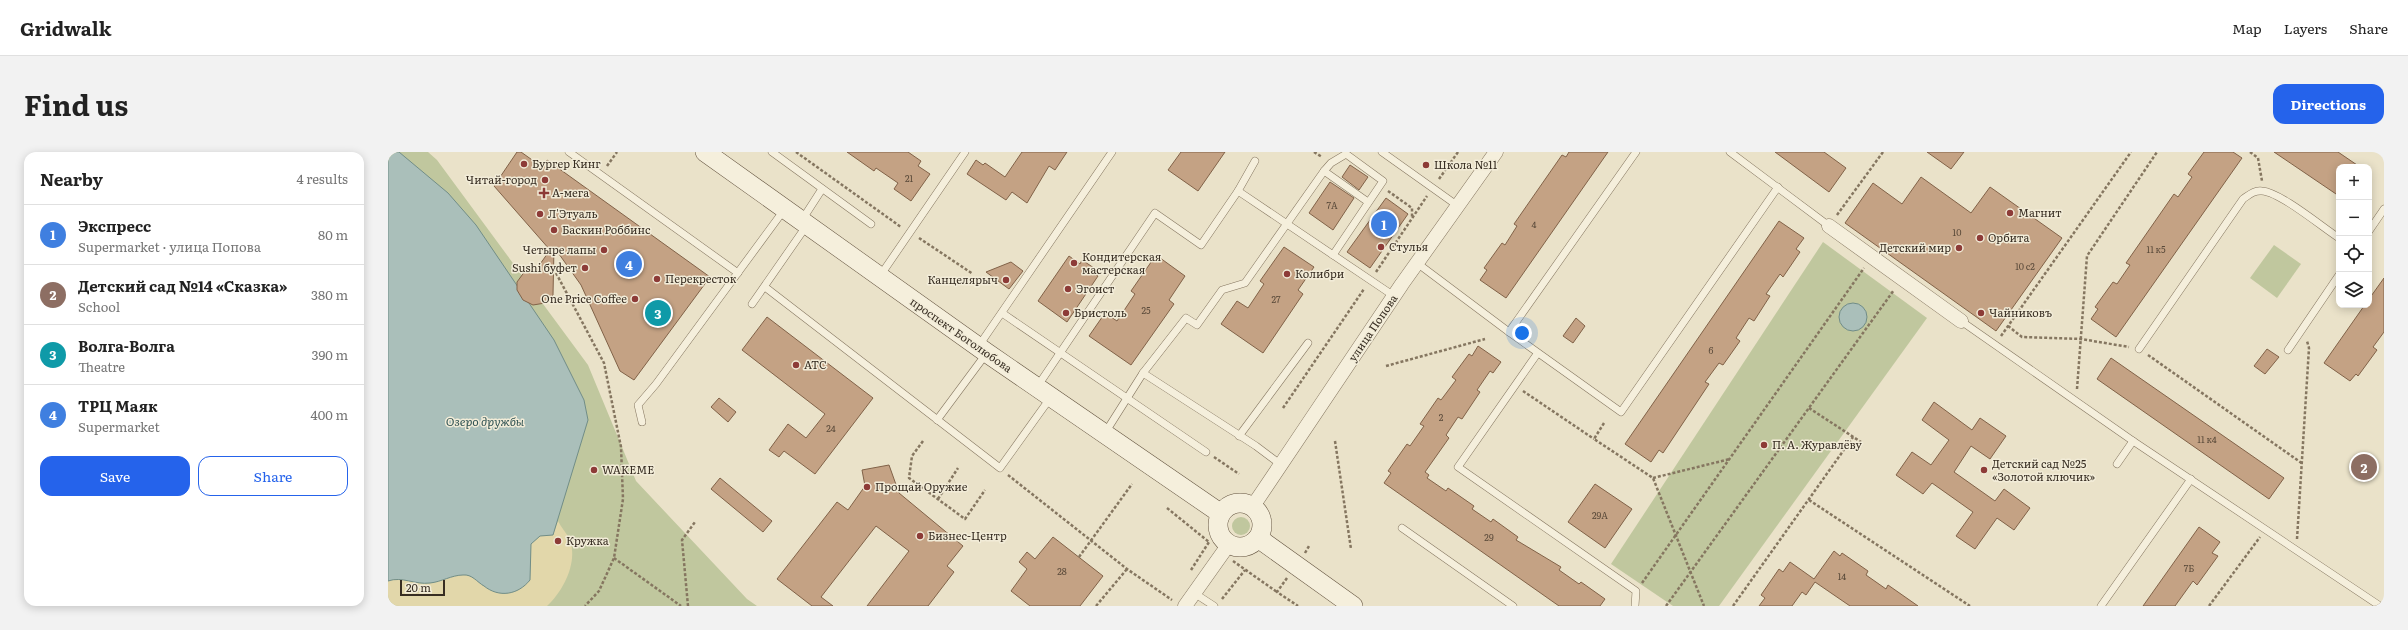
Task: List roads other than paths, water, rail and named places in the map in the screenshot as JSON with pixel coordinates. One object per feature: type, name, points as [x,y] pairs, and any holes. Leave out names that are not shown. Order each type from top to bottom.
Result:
[{"type":"main road","name":"проспект Боголюбова","points":[[705,152],[983,350],[1220,513]]},
{"type":"main road","points":[[1235,502],[1253,506],[1259,513],[1262,521],[1262,530],[1258,538],[1244,547],[1229,544],[1222,538],[1218,530],[1217,521],[1220,513],[1227,506],[1235,502]]},
{"type":"main road","points":[[1258,538],[1353,606]]},
{"type":"street","name":"улица Попова","points":[[1253,506],[1394,296],[1496,152]]},
{"type":"street","points":[[1830,226],[1961,321]]},
{"type":"street","points":[[1185,606],[1229,544]]},
{"type":"lane","points":[[570,152],[738,273]]},
{"type":"lane","points":[[772,152],[871,224]]},
{"type":"lane","points":[[879,277],[966,152]]},
{"type":"lane","points":[[937,420],[983,350],[1002,313],[1112,152]]},
{"type":"lane","points":[[1382,152],[1458,206]]},
{"type":"lane","points":[[1509,332],[1636,152]]},
{"type":"lane","points":[[1730,152],[1830,226]]},
{"type":"lane","points":[[1104,434],[1143,374],[1186,318],[1197,325],[1222,290],[1245,283],[1324,171],[1331,163],[1346,154],[1383,181],[1333,255]]},
{"type":"lane","points":[[765,287],[1000,468],[1044,392],[1060,352],[1155,214],[1201,245],[1238,191],[1255,161]]},
{"type":"lane","points":[[1324,171],[1368,202]]},
{"type":"lane","points":[[1417,263],[1537,354],[1621,412],[1778,187]]},
{"type":"lane","points":[[752,304],[765,287],[805,222],[822,189]]},
{"type":"lane","points":[[2140,349],[2243,199],[2254,191],[2263,190],[2276,195],[2336,236]]},
{"type":"lane","points":[[1238,191],[1394,296]]},
{"type":"lane","points":[[642,422],[638,405],[656,384],[785,208]]},
{"type":"lane","points":[[2372,227],[2384,209]]},
{"type":"lane","points":[[2288,350],[2336,279]]},
{"type":"lane","points":[[1002,313],[1206,452]]},
{"type":"lane","points":[[1961,321],[2133,441],[2380,606]]},
{"type":"lane","points":[[1239,436],[1308,343]]},
{"type":"lane","points":[[1537,354],[1516,387],[1458,467],[1636,591],[1635,606]]},
{"type":"lane","points":[[1143,374],[1280,464]]},
{"type":"lane","points":[[2117,464],[2133,441]]},
{"type":"lane","points":[[2101,606],[2191,479]]},
{"type":"lane","points":[[1402,528],[1513,606]]},
{"type":"lane","points":[[1194,593],[1214,606]]},
{"type":"water","name":"Озеро дружбы","points":[[388,152],[399,152],[448,193],[476,225],[554,340],[584,400],[588,420],[553,535],[540,536],[531,544],[530,580],[514,592],[502,593],[490,590],[472,577],[466,575],[459,575],[430,583],[419,583],[398,579],[388,581]]},
{"type":"water","points":[[1853,303],[1863,307],[1867,317],[1863,327],[1853,331],[1843,327],[1839,317],[1843,307]]},
{"type":"place","name":"Бургер Кинг","points":[[524,164]]},
{"type":"place","name":"Школа №11","points":[[1426,165]]},
{"type":"place","name":"Читай-город","points":[[545,180]]},
{"type":"place","name":"А-мега","points":[[544,193]]},
{"type":"place","name":"Магнит","points":[[2010,213]]},
{"type":"place","name":"Л'Этуаль","points":[[540,214]]},
{"type":"place","name":"Экспресс","points":[[1384,224]]},
{"type":"place","name":"Баскин Роббинс","points":[[554,230]]},
{"type":"place","name":"Орбита","points":[[1980,238]]},
{"type":"place","name":"Стулья","points":[[1381,247]]},
{"type":"place","name":"Детский мир","points":[[1959,248]]},
{"type":"place","name":"Четыре лапы","points":[[604,250]]},
{"type":"place","name":"Кондитерская мастерская","points":[[1074,263]]},
{"type":"place","name":"ТРЦ Маяк","points":[[629,264]]},
{"type":"place","name":"Sushi буфет","points":[[585,268]]},
{"type":"place","name":"Колибри","points":[[1287,274]]},
{"type":"place","name":"Перекресток","points":[[657,279]]},
{"type":"place","name":"Канцелярыч","points":[[1006,280]]},
{"type":"place","name":"Эгоист","points":[[1068,289]]},
{"type":"place","name":"One Price Coffee","points":[[635,299]]},
{"type":"place","name":"Волга-Волга","points":[[658,313]]},
{"type":"place","name":"Бристоль","points":[[1066,313]]},
{"type":"place","name":"Чайниковъ","points":[[1981,313]]},
{"type":"place","name":"АТС","points":[[796,365]]},
{"type":"place","name":"П. А. Журавлёву","points":[[1764,445]]},
{"type":"place","name":"Детский сад №14 «Сказка»","points":[[2364,467]]},
{"type":"place","name":"WAKEME","points":[[594,470]]},
{"type":"place","name":"Детский сад №25 «Золотой ключик»","points":[[1984,470]]},
{"type":"place","name":"Прощай Оружие","points":[[867,487]]},
{"type":"place","name":"Бизнес-Центр","points":[[920,536]]},
{"type":"place","name":"Кружка","points":[[558,541]]}]
